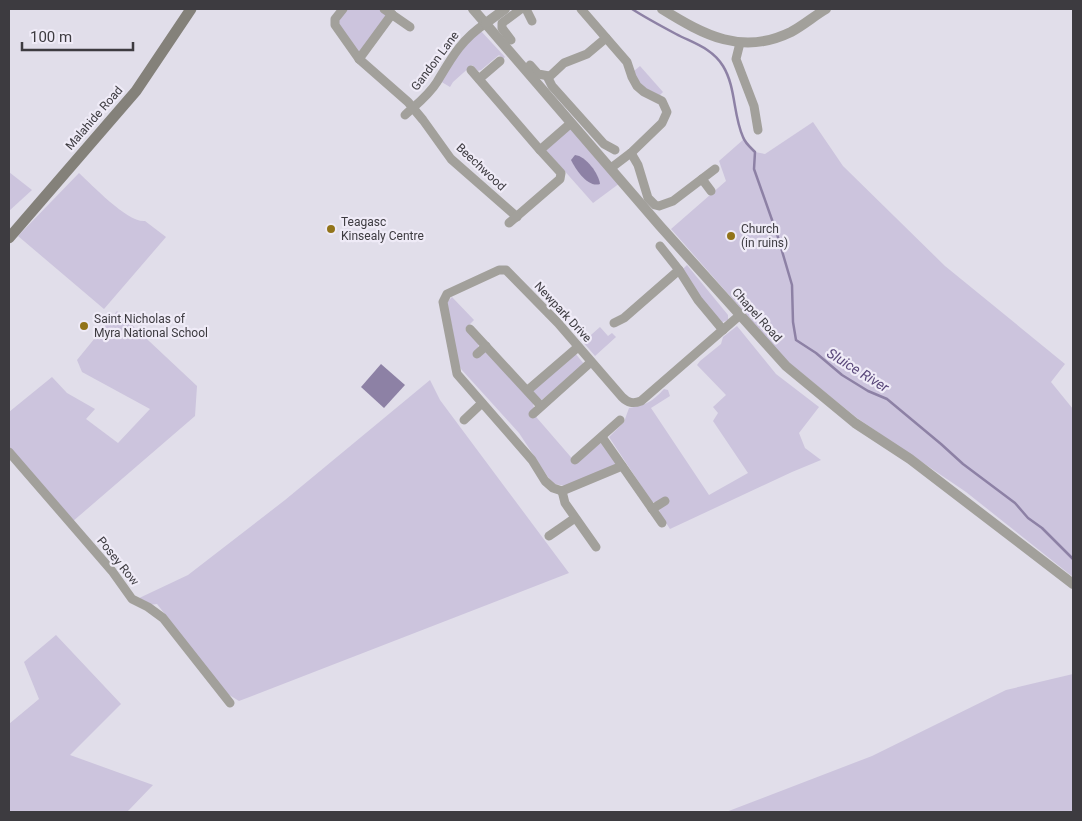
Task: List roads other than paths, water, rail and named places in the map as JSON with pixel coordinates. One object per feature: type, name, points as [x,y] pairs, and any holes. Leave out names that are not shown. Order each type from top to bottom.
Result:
[{"type":"main road","name":"Malahide Road","points":[[9,238],[136,91],[191,9]]},
{"type":"street","name":"Beechwood","points":[[343,9],[335,19],[335,25],[359,60],[424,120],[451,159],[513,220],[562,176],[471,70]]},
{"type":"street","name":"Chapel Road","points":[[473,9],[786,366],[855,423],[910,460],[1073,584]]},
{"type":"street","points":[[486,23],[505,9]]},
{"type":"street","points":[[511,40],[502,28],[502,23],[521,9]]},
{"type":"street","points":[[526,9],[532,20]]},
{"type":"street","points":[[581,9],[627,62],[637,86],[644,92],[662,101],[667,112],[665,120],[631,153],[611,168]]},
{"type":"street","points":[[662,9],[706,33],[726,41],[740,43],[769,39],[789,32],[826,9]]},
{"type":"street","points":[[359,60],[388,12],[410,27]]},
{"type":"street","name":"Gandon Lane","points":[[405,115],[430,91],[460,46],[486,23]]},
{"type":"street","points":[[549,76],[564,63],[592,51],[606,38]]},
{"type":"street","points":[[740,43],[736,59],[754,106],[758,130]]},
{"type":"street","points":[[478,79],[500,61]]},
{"type":"street","points":[[530,65],[538,74],[549,76]]},
{"type":"street","points":[[549,76],[552,86],[604,144],[615,150]]},
{"type":"street","points":[[540,150],[571,123]]},
{"type":"street","points":[[631,153],[638,166],[648,198],[655,205],[659,206],[668,204],[715,169]]},
{"type":"street","points":[[702,179],[712,192]]},
{"type":"street","points":[[660,246],[679,270],[698,300],[723,330]]},
{"type":"street","name":"Newpark Drive","points":[[562,491],[553,488],[545,481],[532,460],[457,374],[443,302],[447,294],[499,270],[506,270],[558,323],[622,397],[626,401],[634,403],[641,401],[740,315]]},
{"type":"street","points":[[614,323],[624,318],[679,270]]},
{"type":"street","points":[[470,329],[541,406]]},
{"type":"street","points":[[477,354],[486,346]]},
{"type":"street","points":[[528,390],[578,347]]},
{"type":"street","points":[[533,414],[591,362]]},
{"type":"street","points":[[464,420],[482,403]]},
{"type":"street","points":[[575,460],[620,420]]},
{"type":"street","points":[[602,437],[662,523]]},
{"type":"street","name":"Posey Row","points":[[9,452],[112,571],[132,599],[148,607],[163,618],[230,703]]},
{"type":"street","points":[[596,547],[565,503],[562,491],[622,466]]},
{"type":"street","points":[[652,509],[665,501]]},
{"type":"street","points":[[549,536],[575,518]]},
{"type":"waterway","name":"Sluice River","points":[[632,9],[708,50],[719,60],[727,74],[737,120],[745,141],[755,152],[754,169],[777,234],[792,285],[793,322],[796,340],[816,353],[842,375],[868,391],[887,399],[963,464],[1015,503],[1028,518],[1042,528],[1073,559]]},
{"type":"place","name":"Teagasc Kinsealy Centre","points":[[331,229]]},
{"type":"place","name":"Church (in ruins)","points":[[731,236]]},
{"type":"place","name":"Saint Nicholas of Myra National School","points":[[84,326]]}]
